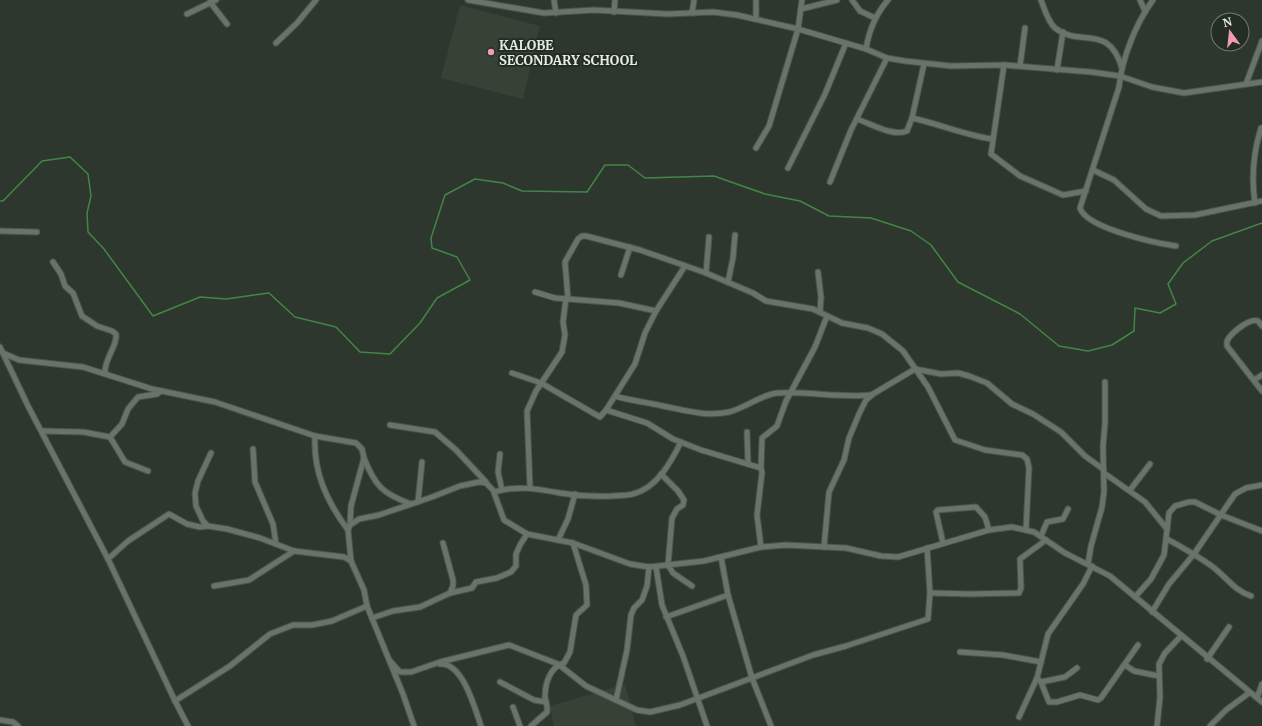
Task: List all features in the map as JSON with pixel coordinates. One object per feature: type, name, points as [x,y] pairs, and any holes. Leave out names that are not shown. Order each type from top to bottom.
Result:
[{"type":"street","points":[[187,14],[216,0]]},
{"type":"street","points":[[276,43],[297,24],[316,0]]},
{"type":"street","points":[[468,0],[531,12],[556,13],[586,10],[614,12],[714,12],[756,18],[798,29],[866,49],[887,58],[924,64],[951,66],[1004,65],[1120,76],[1152,87],[1184,93],[1262,82]]},
{"type":"street","points":[[554,0],[556,13]]},
{"type":"street","points":[[614,12],[615,0]]},
{"type":"street","points":[[692,13],[694,0]]},
{"type":"street","points":[[756,0],[756,18]]},
{"type":"street","points":[[756,148],[769,126],[798,29],[802,0]]},
{"type":"street","points":[[801,9],[837,0]]},
{"type":"street","points":[[852,0],[860,11],[875,18]]},
{"type":"street","points":[[866,49],[869,33],[875,18],[888,0]]},
{"type":"street","points":[[1041,0],[1054,27],[1064,32],[1100,40],[1108,44],[1114,50],[1122,68]]},
{"type":"street","points":[[1140,0],[1145,11]]},
{"type":"street","points":[[1153,0],[1145,11],[1122,68],[1119,87],[1103,131],[1093,170],[1080,208],[1086,216],[1139,239],[1176,246]]},
{"type":"street","points":[[210,2],[227,24]]},
{"type":"street","points":[[1020,66],[1025,28]]},
{"type":"street","points":[[1057,70],[1064,32]]},
{"type":"street","points":[[1246,84],[1262,41]]},
{"type":"street","points":[[788,168],[825,94],[846,43]]},
{"type":"street","points":[[830,182],[887,58]]},
{"type":"street","points":[[858,119],[888,130],[901,132],[907,131],[912,118],[924,64]]},
{"type":"street","points":[[1004,65],[991,154],[1020,176],[1062,195],[1086,191]]},
{"type":"street","points":[[912,118],[951,128],[973,136],[992,139]]},
{"type":"street","points":[[1255,203],[1252,171],[1256,144],[1261,128]]},
{"type":"street","points":[[1256,144],[1262,145]]},
{"type":"street","points":[[1093,170],[1114,180],[1146,209],[1161,216],[1195,215],[1262,201]]},
{"type":"street","points":[[0,231],[37,232]]},
{"type":"street","points":[[728,282],[733,258],[735,235]]},
{"type":"street","points":[[530,488],[526,411],[564,346],[565,335],[563,322],[567,299],[565,262],[580,237],[586,236],[630,248],[706,273],[766,301],[801,306],[820,312],[842,323],[868,328],[882,334],[903,351],[928,387],[955,440],[985,450],[1022,455],[1027,460],[1029,468],[1026,529]]},
{"type":"street","points":[[706,273],[709,237]]},
{"type":"street","points":[[621,276],[630,248]]},
{"type":"street","points":[[53,262],[61,274],[65,286],[73,294],[82,316],[97,326],[112,331],[116,334],[116,340],[106,364],[105,373]]},
{"type":"street","points":[[512,373],[541,383],[600,417],[635,364],[643,337],[656,312],[684,266]]},
{"type":"street","points":[[818,272],[821,297],[820,312]]},
{"type":"street","points":[[535,292],[555,298],[619,304],[656,312]]},
{"type":"street","points":[[760,546],[757,515],[762,473],[760,468],[762,438],[777,426],[790,393],[810,359],[827,316]]},
{"type":"street","points":[[1262,326],[1258,321],[1252,321],[1235,332],[1227,341],[1227,346],[1262,391]]},
{"type":"street","points":[[0,347],[28,406],[108,559],[188,726]]},
{"type":"street","points":[[3,353],[19,360],[69,364],[105,373],[161,391],[215,402],[315,436],[356,443],[362,449],[364,458],[374,481],[391,497],[411,504]]},
{"type":"street","points":[[824,547],[830,488],[844,460],[853,425],[866,400],[871,395],[915,370],[941,374],[958,373],[987,383],[1012,404],[1033,414],[1061,432],[1085,456],[1150,506],[1167,529]]},
{"type":"street","points":[[1254,380],[1262,374]]},
{"type":"street","points":[[1019,716],[1039,680],[1041,662],[1048,634],[1083,584],[1090,565],[1091,546],[1102,507],[1105,382]]},
{"type":"street","points":[[110,437],[122,424],[128,409],[138,397],[157,394],[161,391]]},
{"type":"street","points":[[615,396],[685,412],[716,414],[743,408],[767,395],[805,392],[833,396],[871,395]]},
{"type":"street","points":[[606,410],[647,423],[668,436],[710,454],[760,468]]},
{"type":"street","points":[[390,425],[435,432],[456,450],[494,492],[504,520],[527,534],[573,543],[630,564],[656,567],[721,557],[760,546],[786,545],[854,549],[890,557],[904,556],[989,530],[1012,527],[1026,529],[1034,532],[1110,576],[1207,659],[1262,702]]},
{"type":"street","points":[[42,431],[83,432],[110,437],[125,462],[148,471]]},
{"type":"street","points":[[747,432],[748,464]]},
{"type":"street","points":[[315,436],[314,454],[317,470],[334,510],[349,527]]},
{"type":"street","points":[[494,492],[530,488],[595,497],[632,495],[650,485],[661,474],[672,460],[681,442]]},
{"type":"street","points":[[253,449],[255,482],[273,524],[276,544]]},
{"type":"street","points":[[208,526],[200,516],[195,503],[194,493],[211,453]]},
{"type":"street","points":[[500,454],[498,472],[502,490]]},
{"type":"street","points":[[364,458],[353,500],[349,527],[351,561],[364,590],[367,606],[390,661],[414,726]]},
{"type":"street","points":[[418,502],[422,462]]},
{"type":"street","points":[[1130,490],[1150,464]]},
{"type":"street","points":[[661,474],[678,491],[684,500],[683,505],[677,509],[672,518],[668,565],[673,573],[692,586]]},
{"type":"street","points":[[349,527],[360,519],[418,502],[460,486],[479,482],[486,483]]},
{"type":"street","points":[[1152,612],[1169,584],[1194,554],[1235,494],[1239,491],[1262,485]]},
{"type":"street","points":[[558,540],[568,519],[575,494]]},
{"type":"street","points":[[1134,598],[1151,579],[1158,568],[1164,555],[1171,510],[1181,503],[1196,502],[1221,515],[1262,531]]},
{"type":"street","points":[[943,543],[936,512],[938,510],[976,507],[985,517],[989,530]]},
{"type":"street","points":[[1040,536],[1047,522],[1063,520],[1068,509]]},
{"type":"street","points":[[108,559],[128,541],[169,514],[187,524],[200,527],[208,526],[227,529],[294,551],[344,557],[351,561]]},
{"type":"street","points":[[372,618],[393,611],[420,607],[450,593],[469,589],[476,582],[497,578],[511,572],[516,566],[516,554],[527,534]]},
{"type":"street","points":[[1167,539],[1194,554],[1214,568],[1239,591],[1251,596]]},
{"type":"street","points":[[930,593],[1019,593],[1020,559],[1046,540]]},
{"type":"street","points":[[442,543],[453,580],[453,586],[450,593]]},
{"type":"street","points":[[532,726],[547,712],[545,695],[549,676],[558,664],[564,663],[570,652],[576,615],[588,604],[586,585],[573,543]]},
{"type":"street","points":[[390,661],[400,672],[404,673],[505,645],[558,664],[586,686],[637,710],[650,712],[673,707],[814,655],[928,619],[930,593],[927,548]]},
{"type":"street","points":[[214,586],[249,580],[294,551]]},
{"type":"street","points":[[721,557],[728,595],[752,678],[770,726]]},
{"type":"street","points":[[616,700],[627,650],[631,615],[634,608],[642,600],[647,586],[649,567]]},
{"type":"street","points":[[656,567],[659,594],[666,617],[707,726]]},
{"type":"street","points":[[666,617],[728,595]]},
{"type":"street","points":[[175,701],[230,666],[270,634],[293,625],[312,625],[332,622],[367,606]]},
{"type":"street","points":[[1207,659],[1229,627]]},
{"type":"street","points":[[1157,726],[1160,697],[1160,660],[1181,636]]},
{"type":"street","points":[[1039,680],[1049,702],[1057,702],[1080,695],[1098,700],[1125,665],[1138,645]]},
{"type":"street","points":[[960,652],[1003,655],[1041,662]]},
{"type":"street","points":[[435,664],[447,664],[456,671],[467,688],[481,726]]},
{"type":"street","points":[[1125,665],[1139,672],[1159,676]]},
{"type":"street","points":[[1039,680],[1065,677],[1077,668]]},
{"type":"street","points":[[500,682],[534,700],[546,702]]},
{"type":"street","points":[[1256,698],[1262,684]]},
{"type":"street","points":[[1210,726],[1226,710],[1249,693]]},
{"type":"street","points":[[513,707],[520,726]]},
{"type":"street","points":[[0,720],[13,722],[18,726]]},
{"type":"shaded area","name":"KALOBE SECONDARY SCHOOL","points":[[460,5],[540,26],[523,99],[441,78]]},
{"type":"shaded area","points":[[625,684],[636,726],[554,726],[550,706]]},
{"type":"waterway","points":[[0,201],[3,201],[42,161],[70,157],[88,174],[91,196],[87,213],[88,232],[104,249],[153,316],[200,297],[226,299],[269,293],[295,317],[336,327],[360,352],[390,354],[420,323],[437,298],[470,280],[457,257],[432,248],[431,238],[445,195],[475,179],[503,183],[522,191],[587,192],[605,165],[628,165],[645,178],[714,176],[765,194],[800,201],[829,216],[871,218],[911,231],[931,245],[958,282],[1020,314],[1059,346],[1088,351],[1112,345],[1134,331],[1135,308],[1160,313],[1176,304],[1168,284],[1183,263],[1212,241],[1262,223]]},
{"type":"place","name":"KALOBE SECONDARY SCHOOL","points":[[491,52]]}]
